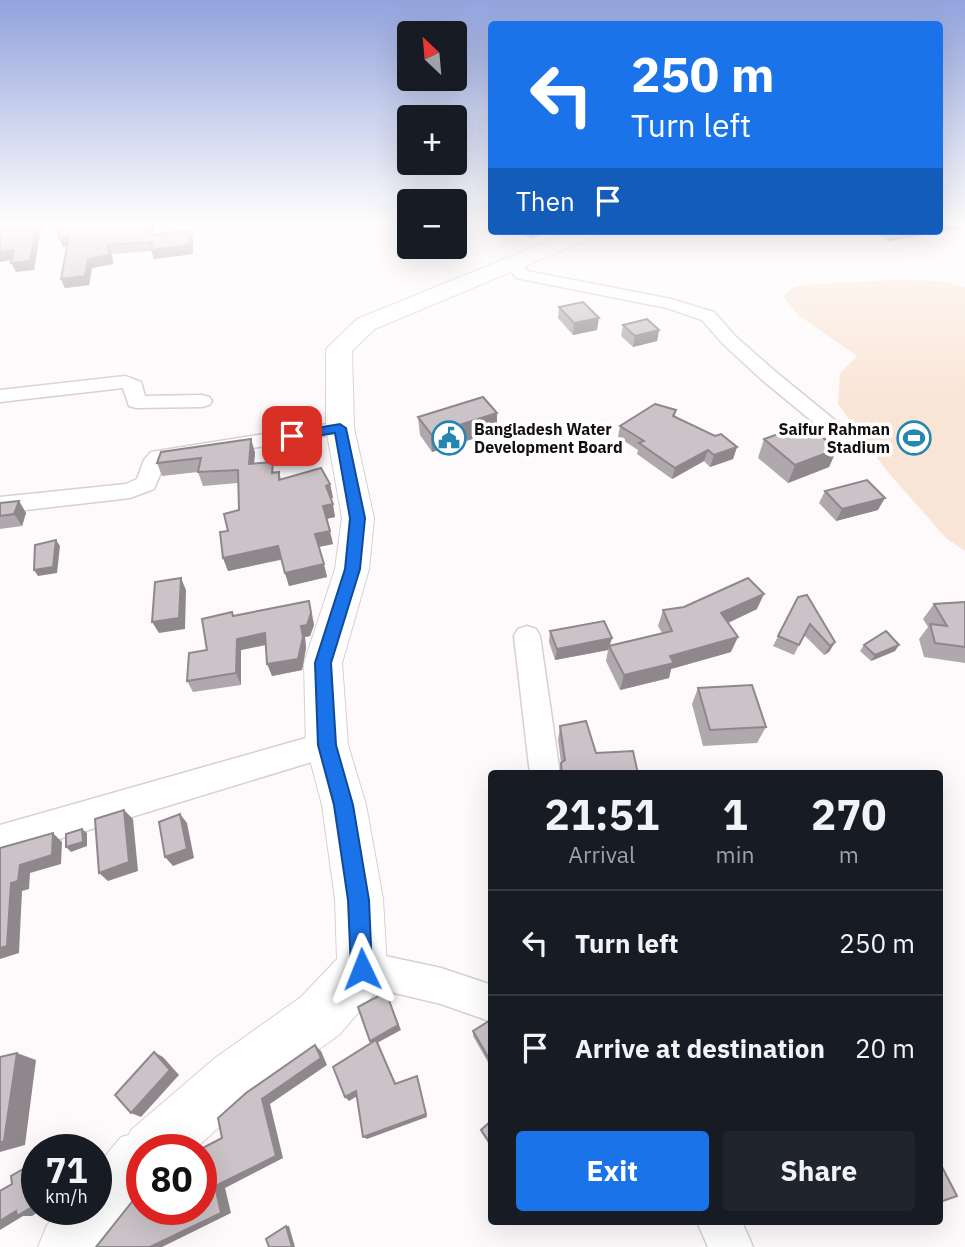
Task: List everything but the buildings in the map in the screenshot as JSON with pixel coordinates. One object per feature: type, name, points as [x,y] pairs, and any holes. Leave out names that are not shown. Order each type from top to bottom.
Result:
[{"type":"highway","points":[[169,1134],[234,1077],[320,1016],[362,969],[359,900],[344,805],[327,745],[323,663],[352,569],[358,518],[340,428],[340,349],[366,324],[467,282]]},
{"type":"highway","points":[[69,1247],[126,1178]]},
{"type":"street","points":[[559,282],[671,304],[708,316],[729,340],[769,376],[853,444]]},
{"type":"street","points":[[0,396],[125,382],[134,386],[136,402],[202,401]]},
{"type":"street","points":[[0,505],[130,491],[146,484],[155,460],[159,457],[340,428]]},
{"type":"street","points":[[527,636],[544,770]]},
{"type":"street","points":[[0,841],[327,745]]},
{"type":"street","points":[[362,969],[442,986],[488,1003]]},
{"type":"street","points":[[720,1225],[731,1247]]},
{"type":"shaded area","name":"Saifur Rahman Stadium","points":[[944,282],[965,287],[965,551],[947,539],[887,471],[838,404],[840,373],[857,356],[798,315],[783,296],[792,288],[803,285]]},
{"type":"place","name":"Bangladesh Water Development Board","points":[[449,438]]},
{"type":"place","name":"Saifur Rahman Stadium","points":[[914,438]]},
{"type":"route","points":[[292,436],[340,428],[358,518],[352,569],[323,663],[327,745],[344,805],[359,900],[362,969]]}]
